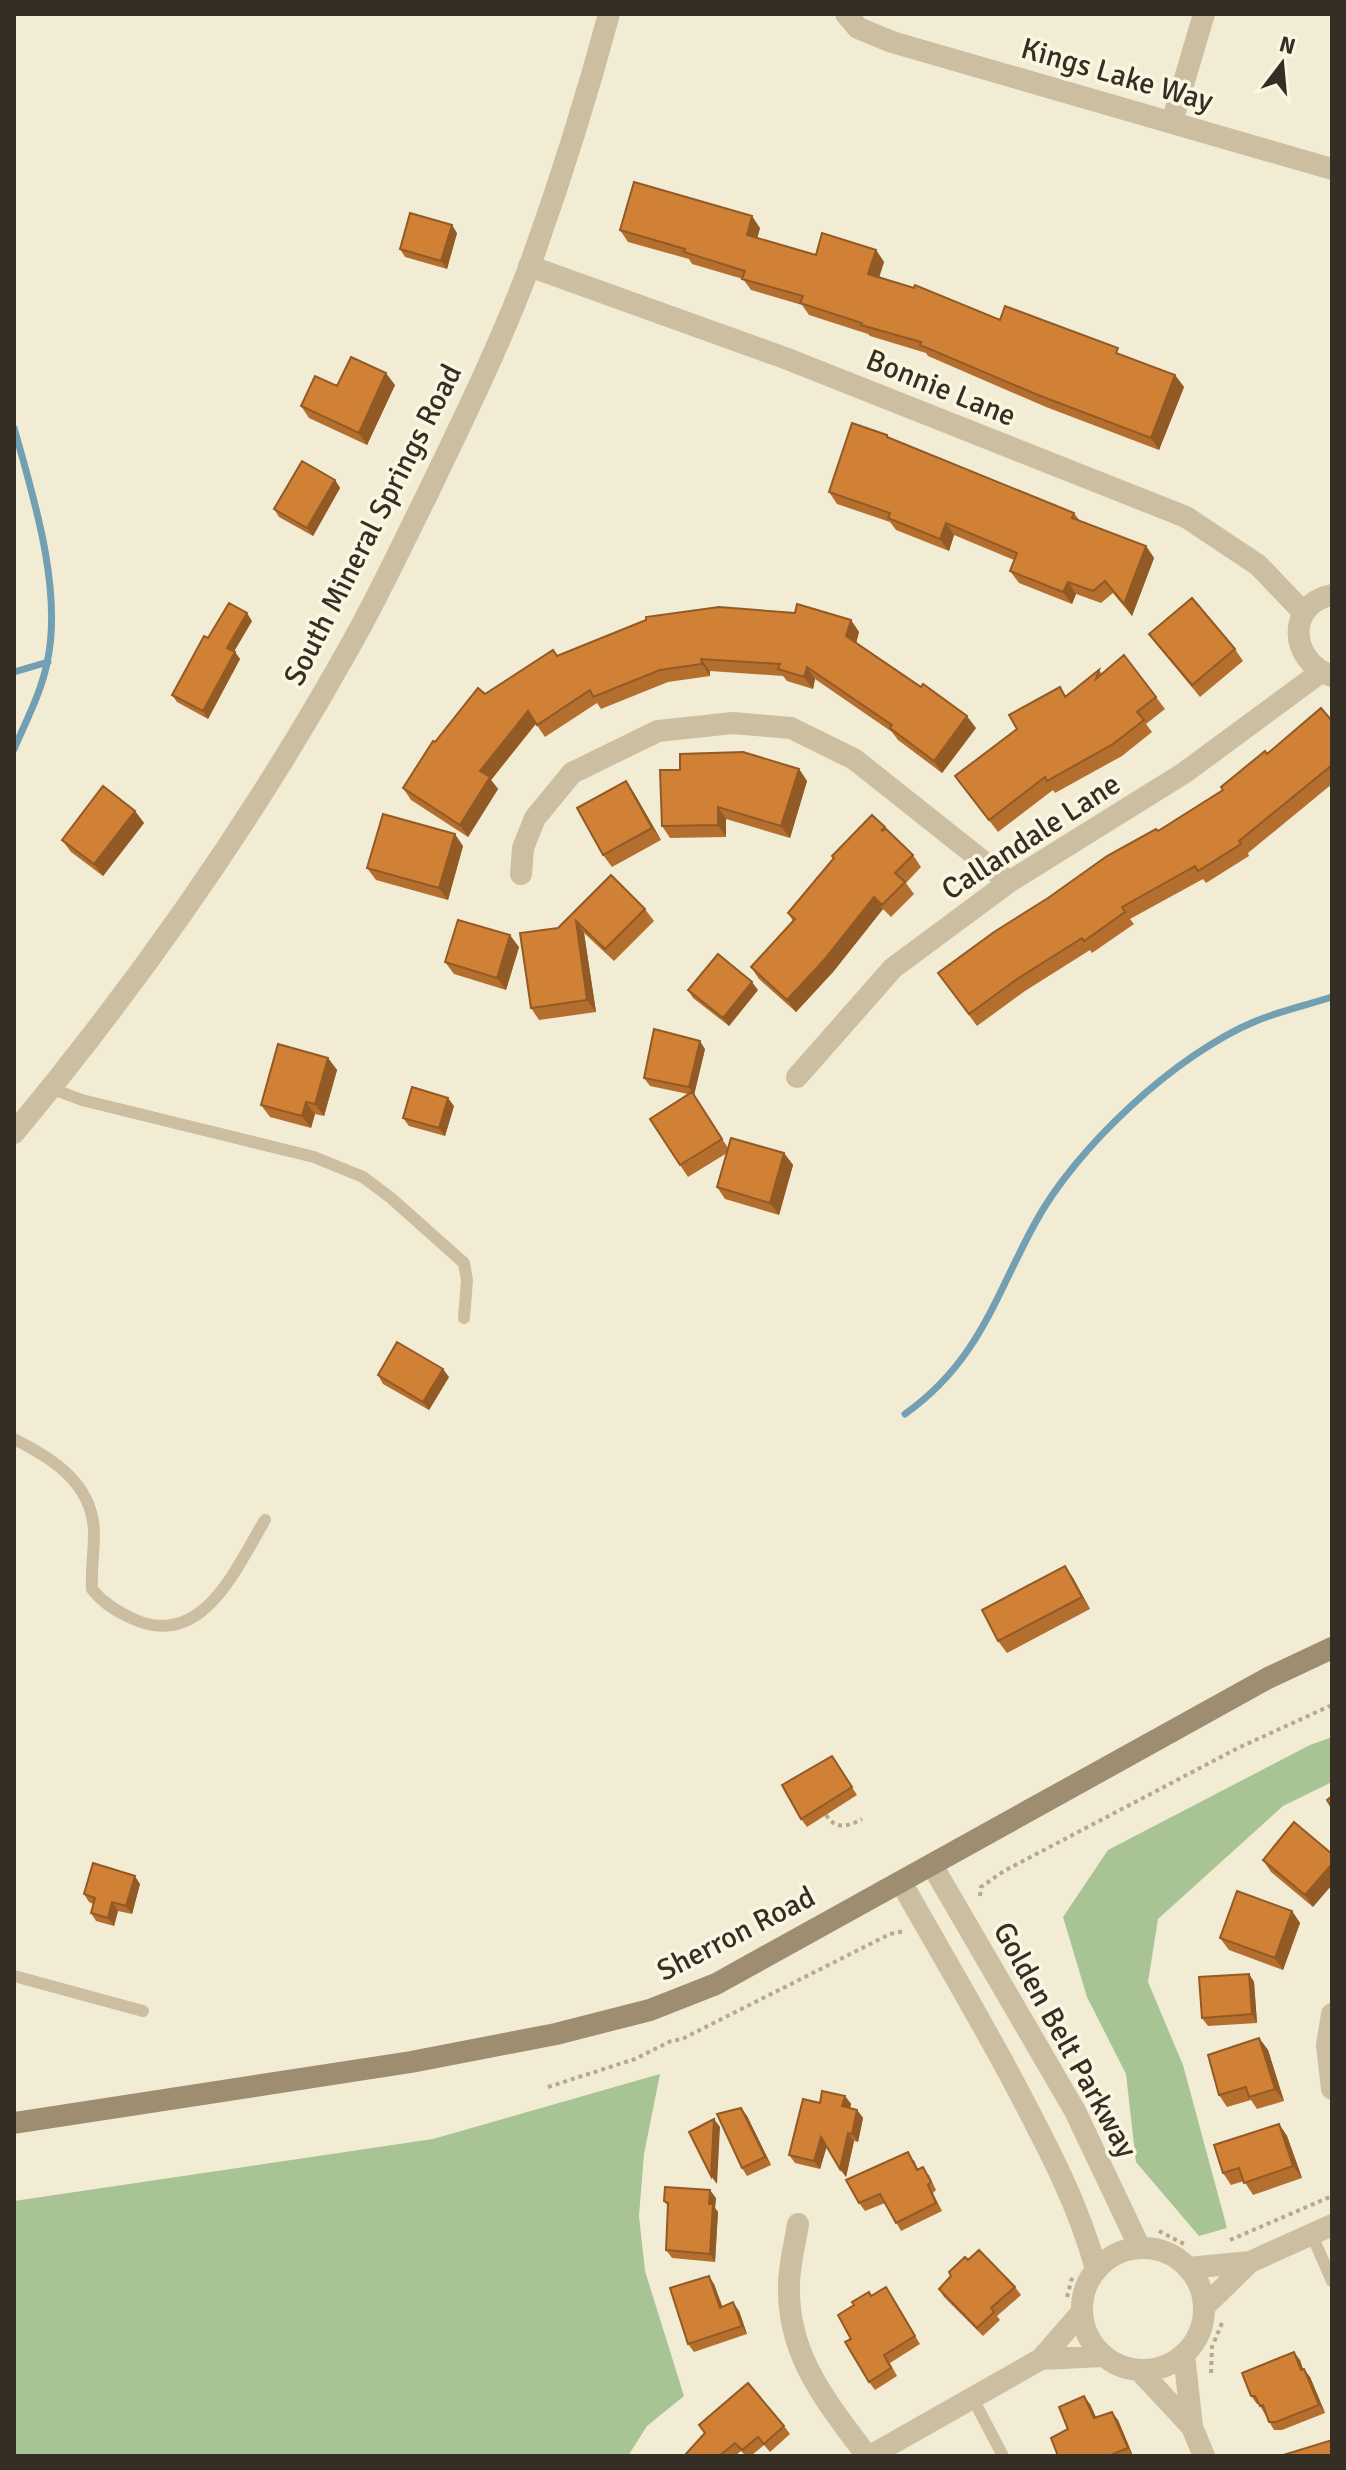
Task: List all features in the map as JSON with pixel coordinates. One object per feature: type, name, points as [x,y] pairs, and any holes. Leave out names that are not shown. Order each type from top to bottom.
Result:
[{"type":"main road","name":"Sherron Road","points":[[14,2123],[411,2062],[556,2034],[650,2010],[716,1984],[1268,1678],[1332,1648]]},
{"type":"street","name":"South Mineral Springs Road","points":[[14,1133],[113,1009],[209,877],[348,650],[460,427],[529,266],[575,131],[609,14]]},
{"type":"street","name":"Kings Lake Way","points":[[846,14],[858,28],[892,42],[1332,169]]},
{"type":"street","points":[[1172,122],[1204,14]]},
{"type":"street","name":"Bonnie Lane","points":[[529,266],[785,358],[1186,517],[1258,565],[1304,613]]},
{"type":"street","points":[[1326,674],[1310,664],[1302,653],[1298,640],[1299,626],[1304,613],[1313,603],[1332,595]]},
{"type":"street","name":"Callandale Lane","points":[[797,1077],[893,968],[1009,882],[1184,773],[1326,674]]},
{"type":"street","points":[[521,874],[523,848],[535,818],[572,773],[658,731],[733,723],[791,728],[854,759],[1009,882]]},
{"type":"street","name":"Golden Belt Parkway","points":[[932,1865],[1075,2111],[1140,2248]]},
{"type":"street","points":[[901,1882],[1001,2058],[1064,2177],[1084,2226],[1083,2297],[1074,2306],[1041,2359]]},
{"type":"street","points":[[1332,2014],[1327,2045],[1332,2089]]},
{"type":"street","points":[[798,2224],[789,2283],[789,2315],[796,2346],[819,2392],[868,2456],[1041,2359],[1104,2356]]},
{"type":"street","points":[[1204,2307],[1250,2262],[1322,2229]]},
{"type":"street","points":[[1085,2270],[1116,2254],[1140,2248],[1174,2256],[1250,2262]]},
{"type":"street","points":[[1074,2306],[1089,2336],[1104,2356],[1139,2370],[1171,2363],[1184,2354],[1199,2332],[1204,2307],[1191,2257]]},
{"type":"street","points":[[1184,2354],[1192,2427],[1204,2456]]},
{"type":"street","points":[[1139,2370],[1192,2427]]},
{"type":"lane","points":[[50,1088],[82,1100],[314,1157],[363,1177],[464,1263],[467,1280],[464,1318]]},
{"type":"lane","points":[[14,1439],[56,1464],[81,1487],[88,1498],[94,1530],[92,1589],[111,1608],[138,1621],[171,1625],[189,1621],[201,1613],[214,1601],[265,1520]]},
{"type":"lane","points":[[14,1976],[143,2011]]},
{"type":"lane","points":[[1322,2229],[1332,2281]]},
{"type":"lane","points":[[972,2397],[1003,2456]]},
{"type":"path","points":[[980,1896],[981,1887],[1025,1860],[1238,1748],[1332,1705]]},
{"type":"path","points":[[826,1815],[832,1824],[841,1826],[849,1826],[862,1819]]},
{"type":"path","points":[[548,2087],[635,2059],[671,2041],[682,2039],[890,1934],[901,1930],[910,1932]]},
{"type":"path","points":[[1227,2242],[1332,2196]]},
{"type":"path","points":[[1154,2228],[1182,2245],[1191,2257]]},
{"type":"path","points":[[1074,2306],[1085,2270]]},
{"type":"path","points":[[1211,2377],[1212,2347],[1227,2315]]},
{"type":"green space","points":[[1332,1737],[1332,1782],[1283,1806],[1158,1919],[1148,1982],[1183,2065],[1227,2228],[1199,2236],[1136,2162],[1126,2074],[1087,1997],[1063,1917],[1108,1850],[1310,1745]]},
{"type":"green space","points":[[660,2074],[644,2154],[639,2216],[645,2271],[684,2396],[647,2426],[628,2456],[14,2456],[14,2201],[433,2139]]},
{"type":"building","points":[[634,182],[752,216],[747,235],[816,255],[822,233],[876,250],[868,274],[914,288],[915,285],[1000,320],[1005,306],[1118,348],[1116,353],[1175,375],[1151,438],[1038,395],[920,345],[921,342],[800,303],[803,296],[742,279],[745,271],[620,230]]},
{"type":"building","points":[[410,213],[452,225],[441,261],[400,249]]},
{"type":"building","points":[[351,357],[386,373],[359,433],[301,406],[315,376],[337,386]]},
{"type":"building","points":[[852,423],[1074,513],[1072,518],[1146,546],[1124,604],[1105,581],[1093,591],[1068,582],[1063,592],[1010,571],[1017,553],[946,523],[940,539],[888,518],[890,513],[829,492]]},
{"type":"building","points":[[302,461],[335,480],[307,528],[274,509]]},
{"type":"building","points":[[1192,598],[1235,649],[1192,685],[1149,634]]},
{"type":"building","points":[[229,603],[247,613],[227,648],[235,652],[203,711],[172,695],[204,636],[208,638]]},
{"type":"building","points":[[797,604],[851,620],[846,636],[921,687],[923,684],[967,716],[934,761],[890,728],[892,725],[807,667],[804,677],[778,669],[780,664],[701,659],[702,664],[660,670],[593,697],[590,690],[537,725],[528,711],[480,771],[490,777],[460,825],[403,788],[433,741],[478,688],[485,694],[553,650],[557,656],[646,620],[646,617],[719,607],[795,613]]},
{"type":"building","points":[[1124,655],[1156,697],[1137,712],[1144,720],[1113,744],[1047,781],[1045,777],[989,820],[955,776],[1017,729],[1009,715],[1060,687],[1065,697],[1099,670],[1096,679]]},
{"type":"building","points":[[1321,708],[1332,721],[1332,765],[1239,841],[1241,844],[1198,871],[1195,866],[1122,907],[1125,912],[1084,941],[1082,938],[1017,979],[969,1014],[938,973],[1107,856],[1156,829],[1158,831],[1223,790],[1221,787],[1265,751],[1267,754]]},
{"type":"building","points":[[743,752],[799,769],[781,826],[718,807],[718,825],[662,826],[660,770],[680,770],[680,754]]},
{"type":"building","points":[[626,781],[652,828],[603,855],[577,808]]},
{"type":"building","points":[[103,786],[135,811],[94,864],[62,840]]},
{"type":"building","points":[[383,814],[455,834],[439,888],[367,868]]},
{"type":"building","points":[[872,815],[885,827],[881,831],[886,829],[913,855],[895,873],[905,882],[882,905],[874,897],[824,960],[787,1000],[751,967],[795,919],[788,913],[834,858],[832,856]]},
{"type":"building","points":[[611,875],[645,909],[605,949],[576,921],[587,1000],[531,1008],[520,933],[558,928]]},
{"type":"building","points":[[458,920],[510,935],[497,978],[445,962]]},
{"type":"building","points":[[718,954],[752,982],[723,1018],[688,990]]},
{"type":"building","points":[[654,1029],[700,1041],[689,1087],[644,1078]]},
{"type":"building","points":[[278,1044],[328,1058],[315,1104],[306,1102],[302,1116],[261,1105]]},
{"type":"building","points":[[412,1087],[448,1098],[439,1128],[403,1118]]},
{"type":"building","points":[[692,1092],[722,1139],[680,1165],[650,1119]]},
{"type":"building","points":[[731,1138],[784,1153],[770,1203],[717,1187]]},
{"type":"building","points":[[397,1342],[443,1369],[423,1402],[378,1375]]},
{"type":"building","points":[[1065,1566],[1082,1597],[998,1641],[982,1610]]},
{"type":"building","points":[[832,1756],[852,1787],[801,1819],[782,1785]]},
{"type":"building","points":[[1294,1822],[1332,1854],[1332,1864],[1305,1895],[1263,1860]]},
{"type":"building","points":[[93,1863],[135,1876],[126,1906],[112,1902],[108,1918],[91,1913],[95,1898],[84,1894]]},
{"type":"building","points":[[1237,1891],[1292,1911],[1275,1958],[1220,1938]]},
{"type":"building","points":[[1249,1974],[1252,2014],[1202,2018],[1199,1977]]},
{"type":"building","points":[[1259,2038],[1275,2089],[1249,2097],[1246,2087],[1219,2095],[1208,2055]]},
{"type":"building","points":[[822,2091],[845,2096],[842,2106],[857,2110],[840,2169],[821,2137],[814,2161],[789,2155],[803,2099],[820,2103]]},
{"type":"building","points":[[741,2108],[765,2157],[742,2168],[717,2114]]},
{"type":"building","points":[[714,2119],[711,2176],[689,2132]]},
{"type":"building","points":[[1279,2124],[1293,2166],[1244,2183],[1239,2168],[1223,2173],[1214,2145]]},
{"type":"building","points":[[908,2152],[917,2170],[923,2167],[931,2182],[928,2185],[936,2203],[896,2223],[880,2194],[859,2203],[846,2180]]},
{"type":"building","points":[[665,2187],[710,2190],[709,2204],[713,2204],[710,2254],[666,2250],[668,2203],[664,2201]]},
{"type":"building","points":[[979,2250],[1015,2287],[991,2308],[994,2312],[977,2328],[939,2289],[951,2276],[949,2272],[965,2257],[968,2260]]},
{"type":"building","points":[[709,2276],[720,2308],[733,2302],[742,2326],[688,2344],[670,2288]]},
{"type":"building","points":[[886,2287],[915,2336],[884,2355],[891,2368],[869,2382],[845,2342],[851,2339],[838,2315],[869,2292],[871,2296]]},
{"type":"building","points":[[1294,2352],[1319,2405],[1269,2422],[1263,2405],[1260,2406],[1255,2396],[1251,2396],[1242,2373]]},
{"type":"building","points":[[748,2383],[784,2426],[764,2444],[758,2437],[742,2450],[735,2443],[719,2456],[684,2456],[705,2433],[699,2425]]},
{"type":"building","points":[[1084,2396],[1094,2418],[1112,2412],[1128,2448],[1108,2456],[1058,2456],[1051,2438],[1068,2429],[1059,2407]]},
{"type":"building","points":[[1332,2440],[1332,2456],[1280,2456]]},
{"type":"waterway","points":[[14,428],[44,545],[51,606],[47,663],[33,707],[14,749]]},
{"type":"waterway","points":[[14,672],[48,662]]},
{"type":"waterway","points":[[905,1414],[930,1394],[967,1351],[1052,1195],[1101,1135],[1130,1106],[1193,1056],[1225,1036],[1265,1017],[1332,997]]}]
